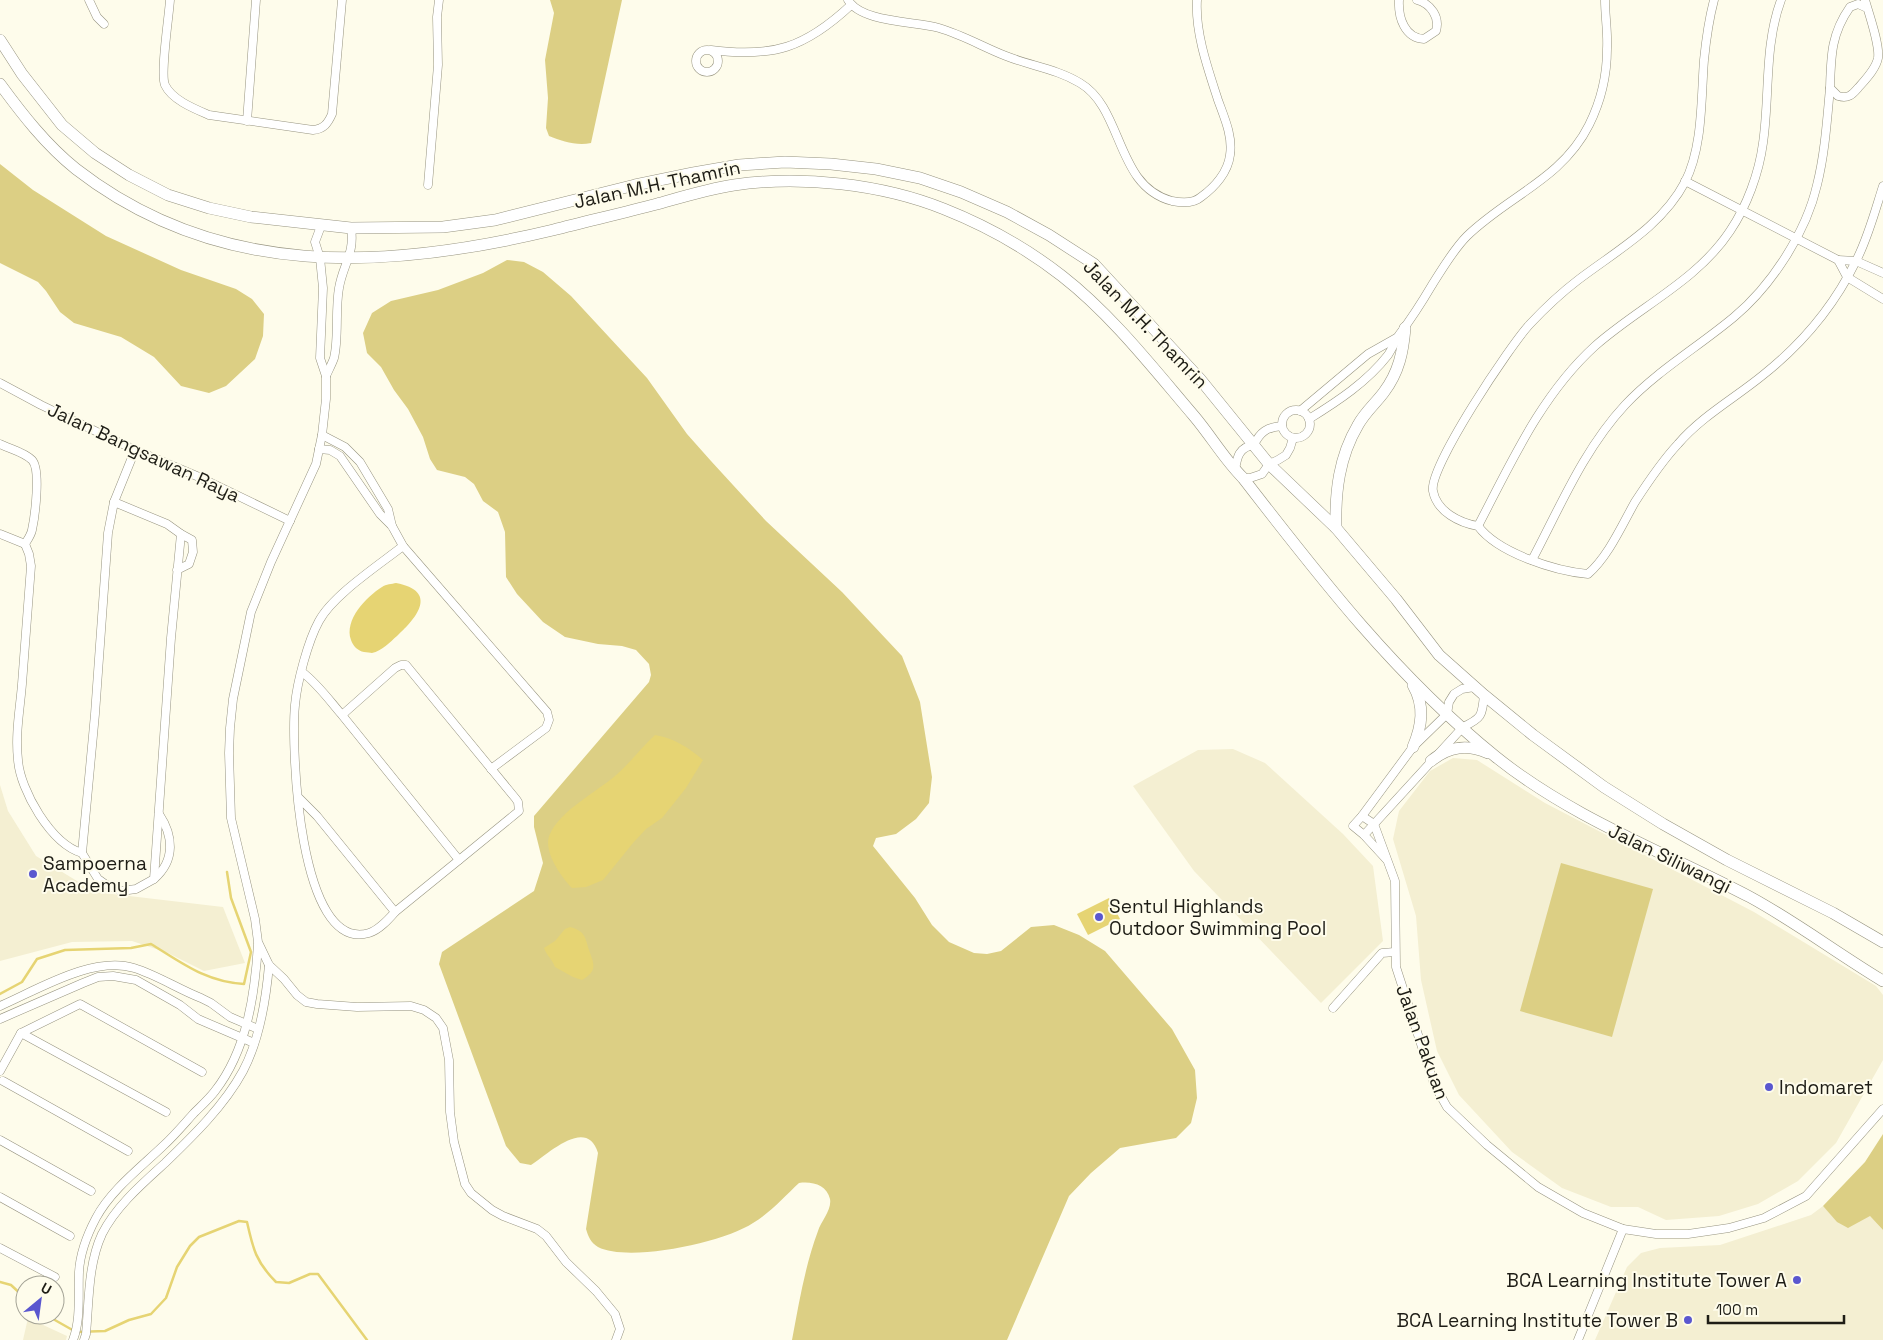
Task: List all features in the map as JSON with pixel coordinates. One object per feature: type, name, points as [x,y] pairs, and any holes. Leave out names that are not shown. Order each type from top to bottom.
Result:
[{"type":"main road","name":"Jalan M.H. Thamrin","points":[[0,40],[22,74],[62,125],[95,153],[129,175],[168,195],[209,208],[252,218],[352,228],[443,227],[495,220],[635,185],[739,165],[785,162],[876,169],[920,178],[962,192],[1007,212],[1049,235],[1094,264],[1200,379],[1269,464],[1336,528],[1396,599],[1439,655],[1474,687]]},
{"type":"main road","name":"Jalan M.H. Thamrin","points":[[0,84],[25,117],[74,168],[115,196],[180,230],[246,249],[320,258],[348,258],[409,255],[474,247],[549,231],[734,185],[772,182],[818,182],[864,188],[912,198],[984,226],[1027,251],[1064,277],[1108,318],[1198,421],[1348,610],[1404,674],[1447,714]]},
{"type":"main road","points":[[1336,528],[1336,490],[1343,458],[1358,424],[1394,377],[1401,362],[1402,332]]},
{"type":"main road","points":[[1404,674],[1414,686],[1420,701],[1421,725],[1413,748]]},
{"type":"main road","points":[[1474,687],[1484,695]]},
{"type":"main road","name":"Jalan Siliwangi","points":[[1484,695],[1533,735],[1604,787],[1663,824],[1727,860],[1833,913],[1883,942]]},
{"type":"main road","points":[[1447,714],[1462,727]]},
{"type":"main road","name":"Jalan Siliwangi","points":[[1462,727],[1497,757],[1570,807],[1752,898],[1834,948],[1881,981]]},
{"type":"main road","points":[[1431,761],[1439,754],[1458,747],[1479,749],[1497,757]]},
{"type":"street","points":[[89,0],[97,17],[104,24]]},
{"type":"street","points":[[170,0],[164,71],[165,85],[173,95],[196,110],[209,115],[307,130],[326,126],[332,114],[342,0]]},
{"type":"street","points":[[248,121],[256,0]]},
{"type":"street","points":[[428,185],[438,65],[437,17],[439,0]]},
{"type":"street","points":[[711,50],[756,53],[786,48],[806,40],[822,30],[849,3],[881,18],[937,28],[958,34],[1005,56],[1046,68],[1081,83],[1093,92],[1104,106],[1112,128],[1141,182],[1152,192],[1182,204],[1199,199],[1212,188],[1225,172],[1230,155],[1230,137],[1203,45],[1197,0]]},
{"type":"street","points":[[1399,0],[1400,17],[1408,33],[1413,37],[1424,39],[1436,31],[1438,21],[1435,13],[1428,6],[1417,0]]},
{"type":"street","points":[[1309,419],[1341,399],[1377,368],[1389,353],[1450,256],[1465,238],[1487,218],[1550,174],[1568,158],[1581,140],[1590,124],[1604,86],[1608,47],[1605,0]]},
{"type":"street","points":[[1714,0],[1704,58],[1702,95],[1695,152],[1686,181],[1662,214],[1637,237],[1576,282],[1518,337],[1485,386],[1452,441],[1434,479],[1433,492],[1442,508],[1465,524],[1478,526],[1485,536],[1497,544],[1532,560],[1568,572],[1588,574],[1594,569],[1650,479],[1678,444],[1705,418],[1764,374],[1804,339],[1836,296],[1856,261],[1883,186]]},
{"type":"street","points":[[1478,526],[1535,418],[1564,379],[1596,346],[1635,314],[1685,279],[1704,262],[1730,231],[1742,210],[1759,164],[1763,142],[1772,35],[1781,0]]},
{"type":"street","points":[[1532,560],[1586,459],[1608,425],[1645,386],[1735,316],[1767,283],[1796,238],[1812,204],[1817,186],[1835,35],[1850,7],[1866,4],[1878,52],[1876,63],[1869,75],[1848,97],[1838,96],[1830,88]]},
{"type":"street","points":[[1686,181],[1838,260],[1856,261],[1883,273]]},
{"type":"street","points":[[74,1337],[78,1315],[81,1252],[96,1217],[109,1199],[176,1134],[216,1091],[230,1068],[243,1037],[256,985],[258,942],[255,919],[231,818],[230,728],[233,699],[251,612],[316,464],[322,435],[326,399],[326,376],[320,358],[323,288],[320,258],[315,242],[321,226]]},
{"type":"street","points":[[326,376],[334,358],[338,289],[353,244],[352,228]]},
{"type":"street","points":[[1838,260],[1847,277],[1883,299]]},
{"type":"street","points":[[1300,410],[1309,419],[1308,432],[1302,437],[1293,438],[1284,432],[1282,426],[1284,417],[1287,414],[1291,411],[1300,410],[1368,354],[1402,332]]},
{"type":"street","name":"Jalan Bangsawan Raya","points":[[0,383],[135,450],[199,477],[290,521]]},
{"type":"street","points":[[1330,386],[1341,399]]},
{"type":"street","points":[[1282,426],[1263,430],[1254,445],[1246,446],[1241,450],[1239,474],[1250,478],[1262,474],[1269,464],[1286,454],[1293,438]]},
{"type":"street","points":[[322,435],[345,447],[360,462],[388,509],[392,526],[403,546],[548,716],[546,728],[491,769]]},
{"type":"street","points":[[0,444],[28,457],[32,460],[36,470],[34,517],[32,530],[25,544]]},
{"type":"street","points":[[319,449],[330,450],[340,456],[380,514],[392,526]]},
{"type":"street","points":[[82,854],[95,714],[106,549],[114,502],[135,450]]},
{"type":"street","points":[[356,481],[368,476]]},
{"type":"street","points":[[114,502],[167,524],[192,540],[193,552],[189,564],[177,570]]},
{"type":"street","points":[[0,534],[25,544],[31,566],[18,730],[18,761],[26,789],[33,803],[49,827],[69,848],[82,854],[98,879],[121,890],[136,889],[154,878],[163,869],[170,852],[168,831],[159,814]]},
{"type":"street","points":[[154,878],[180,534]]},
{"type":"street","points":[[342,715],[396,668],[406,665],[518,802],[518,811],[380,926],[369,933],[360,934],[347,932],[334,923],[324,906],[309,866],[302,835],[293,743],[295,703],[313,634],[324,612],[336,600],[403,546]]},
{"type":"street","points":[[302,672],[311,679],[342,715],[459,860]]},
{"type":"street","points":[[1389,862],[1353,826],[1413,748],[1447,714],[1449,702],[1454,694],[1462,689],[1474,687]]},
{"type":"street","points":[[1364,835],[1462,727],[1478,720],[1482,712],[1484,695]]},
{"type":"street","points":[[298,798],[317,816],[395,912]]},
{"type":"street","points":[[1362,816],[1374,824]]},
{"type":"street","name":"Jalan Pakuan","points":[[1374,824],[1395,881],[1396,967],[1434,1084],[1447,1107],[1487,1146],[1538,1187],[1583,1213],[1623,1229],[1656,1234],[1688,1234],[1729,1228],[1764,1218],[1806,1196],[1883,1109]]},
{"type":"street","points":[[258,942],[269,965],[306,1002],[351,1007],[411,1006],[424,1010],[436,1018],[443,1028],[449,1060],[450,1112],[454,1142],[465,1184],[471,1193],[492,1210],[537,1229],[546,1236],[566,1262],[615,1314],[620,1329],[616,1340]]},
{"type":"street","points":[[1333,1008],[1382,954],[1395,952]]},
{"type":"street","points":[[0,1006],[83,970],[100,966],[120,965],[135,968],[210,1003],[230,1017],[258,1029]]},
{"type":"street","points":[[85,1337],[94,1256],[103,1232],[116,1213],[136,1190],[185,1142],[230,1092],[244,1070],[258,1029],[267,989],[269,965]]},
{"type":"street","points":[[0,1019],[83,983],[113,976],[136,980],[180,1005],[198,1019],[223,1028],[254,1043]]},
{"type":"street","points":[[180,1005],[186,993]]},
{"type":"street","points":[[128,1151],[1,1083],[3,1076],[0,1071],[21,1033],[80,1004],[202,1072]]},
{"type":"street","points":[[223,1028],[230,1017]]},
{"type":"street","points":[[21,1033],[166,1112]]},
{"type":"street","points":[[0,1140],[91,1190]]},
{"type":"street","points":[[0,1197],[70,1236]]},
{"type":"street","points":[[1578,1340],[1623,1229]]},
{"type":"street","points":[[0,1248],[51,1275]]},
{"type":"shaded area","points":[[550,0],[622,0],[591,143],[585,144],[559,140],[549,136],[546,128],[548,98],[545,60],[554,13]]},
{"type":"shaded area","points":[[0,164],[33,190],[106,236],[181,270],[236,289],[252,299],[264,314],[263,336],[255,359],[226,386],[209,393],[181,386],[154,357],[121,337],[74,323],[60,312],[38,282],[0,263]]},
{"type":"shaded area","points":[[507,260],[524,262],[543,272],[571,296],[647,378],[687,434],[766,521],[842,592],[902,656],[920,702],[932,777],[929,803],[916,819],[896,834],[876,838],[873,846],[915,898],[932,925],[949,942],[974,953],[987,954],[1001,951],[1031,927],[1054,925],[1079,935],[1105,951],[1172,1029],[1195,1070],[1197,1098],[1191,1123],[1176,1138],[1120,1148],[1091,1173],[1069,1196],[1007,1340],[792,1340],[809,1258],[819,1227],[830,1203],[826,1190],[822,1187],[814,1183],[799,1183],[759,1219],[740,1230],[721,1237],[677,1248],[631,1253],[612,1251],[598,1247],[590,1239],[586,1229],[598,1153],[593,1142],[585,1138],[567,1141],[531,1165],[520,1163],[506,1146],[439,964],[442,952],[534,891],[543,863],[534,827],[534,816],[649,682],[651,675],[649,664],[636,650],[565,637],[543,622],[517,594],[506,577],[505,532],[498,512],[483,501],[474,484],[465,477],[437,470],[430,459],[423,437],[408,409],[394,390],[381,367],[367,353],[363,333],[372,313],[391,301],[438,290],[483,273]]},
{"type":"shaded area","points":[[396,583],[417,592],[420,598],[420,605],[417,613],[405,629],[376,652],[360,651],[351,640],[350,632],[354,617],[363,603],[376,591],[385,585]]},
{"type":"shaded area","points":[[655,735],[669,738],[681,744],[703,760],[686,788],[662,818],[646,829],[603,880],[586,887],[572,888],[554,863],[549,848],[548,840],[550,834],[562,817],[615,776]]},
{"type":"shaded area","points":[[1233,749],[1265,763],[1343,834],[1373,866],[1383,941],[1321,1003],[1194,871],[1133,786],[1198,750]]},
{"type":"shaded area","points":[[1453,758],[1477,760],[1545,803],[1754,912],[1876,986],[1883,995],[1883,1060],[1836,1143],[1798,1181],[1758,1204],[1719,1216],[1666,1220],[1638,1207],[1611,1207],[1562,1188],[1512,1152],[1459,1095],[1437,1051],[1421,980],[1416,916],[1393,839],[1399,811],[1430,771]]},
{"type":"shaded area","name":"Sampoerna Academy","points":[[0,785],[8,811],[36,856],[95,892],[223,907],[245,963],[204,971],[168,953],[132,941],[72,942],[0,961]]},
{"type":"shaded area","points":[[1561,863],[1653,889],[1612,1037],[1520,1011]]},
{"type":"shaded area","name":"Sentul Highlands Outdoor Swimming Pool","points":[[1109,898],[1120,919],[1088,935],[1077,914]]},
{"type":"shaded area","points":[[570,927],[579,930],[584,935],[593,963],[593,970],[582,980],[555,967],[544,948],[555,941],[565,929]]},
{"type":"shaded area","points":[[1883,1134],[1883,1230],[1870,1216],[1848,1228],[1837,1222],[1823,1206],[1865,1162]]},
{"type":"shaded area","points":[[1823,1206],[1837,1221],[1870,1216],[1883,1230],[1883,1340],[1595,1340],[1627,1267],[1641,1253],[1660,1248],[1720,1245],[1811,1215]]},
{"type":"shaded area","points":[[26,1325],[43,1325],[67,1336],[66,1340],[23,1340]]},
{"type":"waterway","points":[[0,994],[22,982],[37,959],[65,950],[131,948],[151,944],[206,975],[218,980],[244,984],[251,952],[231,898],[227,872]]},
{"type":"waterway","points":[[64,1325],[76,1332],[105,1331],[129,1320],[151,1314],[166,1298],[177,1267],[190,1246],[199,1237],[239,1221],[247,1222],[256,1255],[276,1282],[289,1283],[310,1274],[318,1274],[367,1340]]},
{"type":"waterway","points":[[0,1282],[11,1285],[15,1289]]},
{"type":"place","name":"Sampoerna Academy","points":[[33,874]]},
{"type":"place","name":"Sentul Highlands Outdoor Swimming Pool","points":[[1099,917]]},
{"type":"place","name":"Indomaret","points":[[1769,1087]]},
{"type":"place","name":"BCA Learning Institute Tower A","points":[[1797,1280]]},
{"type":"place","name":"BCA Learning Institute Tower B","points":[[1688,1320]]}]
